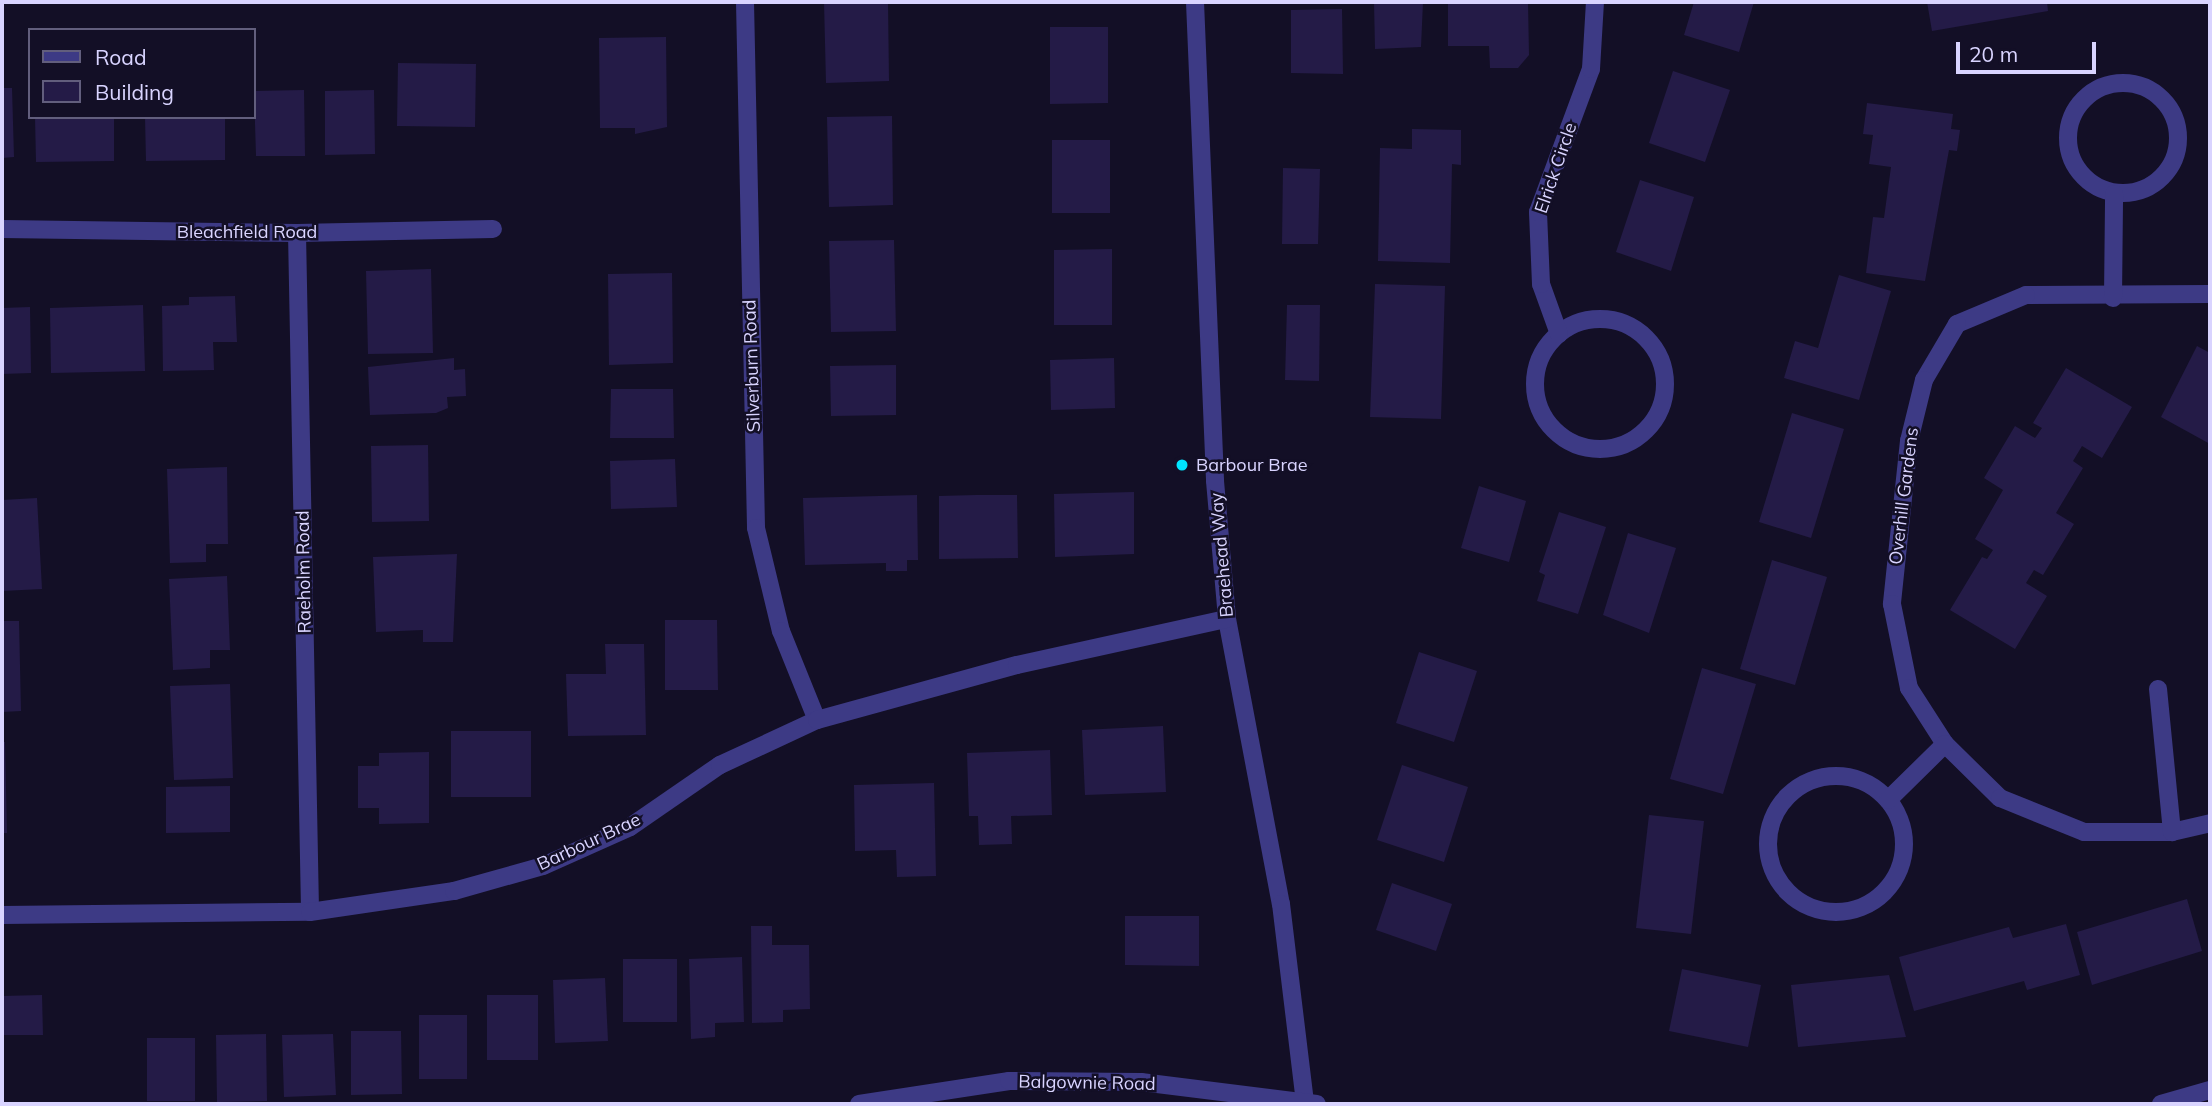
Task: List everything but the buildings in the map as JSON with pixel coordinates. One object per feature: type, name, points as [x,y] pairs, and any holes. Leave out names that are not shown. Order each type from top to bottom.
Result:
[{"type":"street","name":"Silverburn Road","points":[[745,2],[756,528],[781,631],[817,720]]},
{"type":"street","name":"Braehead Way","points":[[1195,2],[1215,481],[1227,619],[1281,904],[1311,1103]]},
{"type":"street","name":"Elrick Circle","points":[[1559,334],[1541,284],[1538,212],[1591,69],[1595,2]]},
{"type":"street","points":[[2123,82],[2160,96],[2179,132],[2168,172],[2135,193],[2114,194],[2080,173],[2068,134],[2085,98],[2123,82]]},
{"type":"street","points":[[2113,298],[2114,194]]},
{"type":"street","name":"Bleachfield Road","points":[[2,229],[297,233],[493,229]]},
{"type":"street","name":"Raeholm Road","points":[[297,233],[310,912]]},
{"type":"street","name":"Overhill Gardens","points":[[2210,294],[2113,298],[2026,295],[1957,324],[1924,380],[1909,441],[1892,604],[1909,688],[1945,744],[2000,798],[2084,832],[2172,832],[2210,823]]},
{"type":"street","points":[[1591,320],[1609,320],[1626,324],[1653,346],[1665,379],[1664,397],[1648,429],[1618,447],[1600,449],[1567,440],[1553,429],[1536,398],[1536,380],[1539,363],[1559,334],[1591,320]]},
{"type":"street","name":"Barbour Brae","points":[[2,915],[310,912],[454,891],[543,866],[630,827],[720,765],[817,720],[1017,664],[1227,619]]},
{"type":"street","points":[[2158,689],[2172,832]]},
{"type":"street","points":[[1888,800],[1945,744]]},
{"type":"street","points":[[1830,775],[1862,781],[1888,800],[1904,839],[1902,861],[1880,897],[1862,908],[1819,911],[1783,889],[1767,849],[1769,828],[1791,792],[1830,775]]},
{"type":"street","name":"Balgownie Road","points":[[859,1104],[1009,1082],[1141,1082],[1311,1103]]},
{"type":"street","points":[[2161,1104],[2210,1090]]},
{"type":"place","name":"Barbour Brae","points":[[1182,465]]}]
